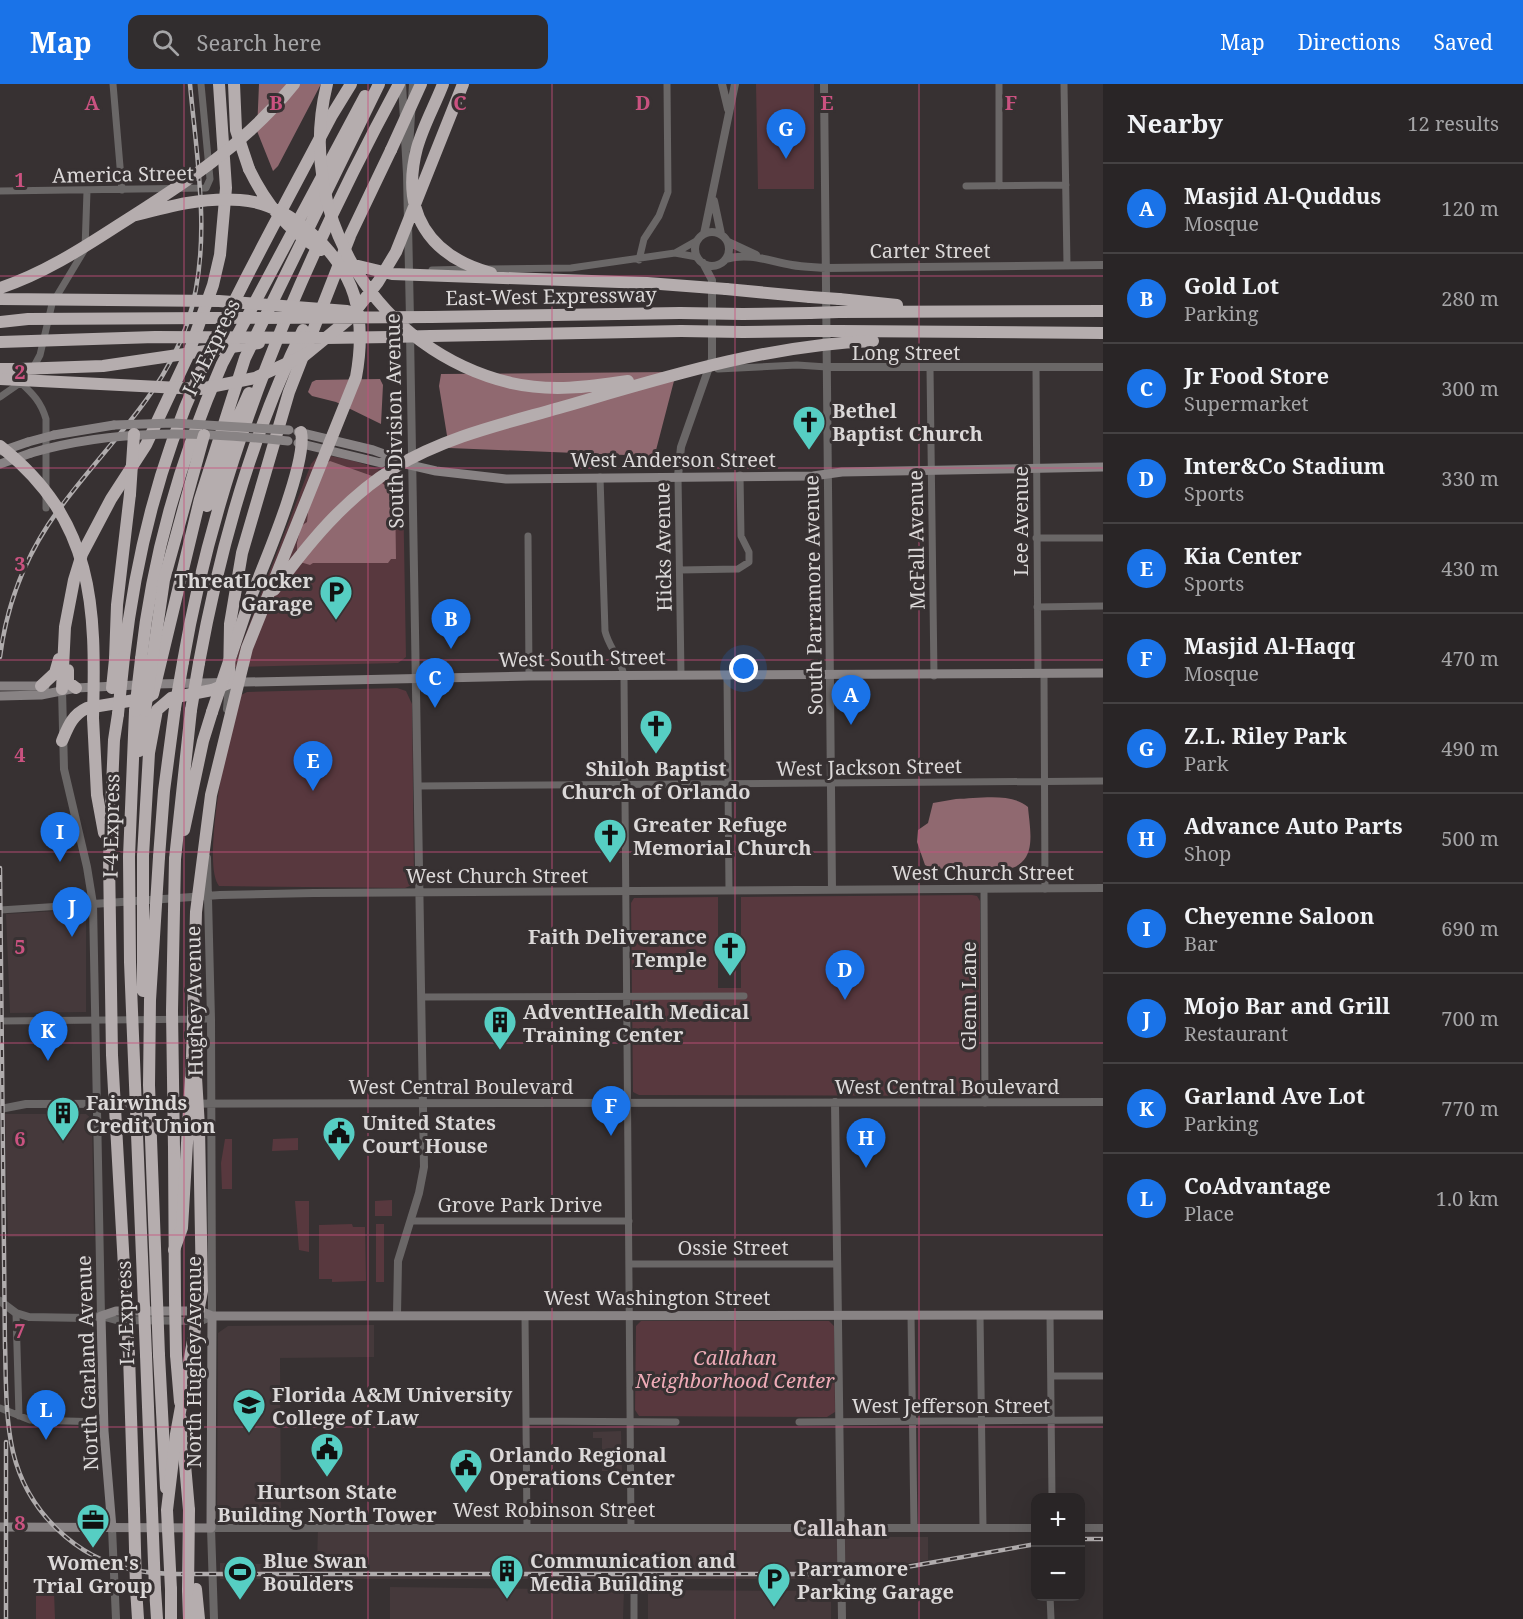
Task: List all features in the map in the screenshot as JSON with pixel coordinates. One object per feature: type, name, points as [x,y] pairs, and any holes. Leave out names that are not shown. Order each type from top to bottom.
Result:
[{"type":"highway","points":[[62,689],[69,603],[82,554],[92,531],[146,445],[187,358],[213,285],[220,255],[226,188],[219,84]]},
{"type":"highway","points":[[234,84],[236,130],[249,169],[268,203],[290,228],[306,241],[344,262],[392,273],[726,289],[839,299],[945,312]]},
{"type":"highway","points":[[0,288],[68,257],[206,168],[244,138],[294,84]]},
{"type":"highway","points":[[327,84],[319,136],[321,175],[326,205],[343,246],[361,279],[390,316],[422,341],[459,364],[511,383],[538,387],[576,388],[669,375]]},
{"type":"highway","points":[[332,115],[342,84]]},
{"type":"highway","points":[[138,1619],[129,1355],[112,1055],[109,858],[114,714],[119,658],[139,564],[163,469],[198,376],[332,115],[351,84]]},
{"type":"highway","name":"I-4 Express","points":[[157,1619],[130,962],[130,809],[140,711],[141,659],[153,575],[204,404],[248,314],[371,84]]},
{"type":"highway","points":[[159,684],[200,499],[237,379],[379,84]]},
{"type":"highway","name":"I-4 Express","points":[[171,1619],[149,1085],[150,1000],[159,857],[164,791],[175,708],[200,579],[221,493],[300,283],[390,99],[400,84]]},
{"type":"highway","points":[[189,1619],[192,1590],[189,1510],[176,1355],[171,1011],[175,855],[191,710],[210,603],[228,531],[266,412],[281,375],[350,236],[421,84]]},
{"type":"highway","points":[[443,84],[418,148],[413,179],[417,215],[427,235],[445,252],[482,270],[513,277]]},
{"type":"highway","points":[[0,379],[200,389],[255,378],[305,355],[349,319],[378,282],[396,252],[463,84]]},
{"type":"highway","points":[[136,214],[206,200],[242,200],[278,209],[320,243],[348,279],[360,320],[359,360],[356,377],[247,648],[211,795],[196,912],[192,1058],[182,1228],[174,1250]]},
{"type":"highway","points":[[149,1085],[143,983],[143,856],[149,753],[157,710],[171,698],[212,690],[229,682],[230,624],[242,553],[289,392],[350,236]]},
{"type":"highway","points":[[62,741],[70,721],[78,712],[87,708],[147,698],[153,694],[159,684],[208,499],[227,442],[300,283]]},
{"type":"highway","points":[[0,299],[219,301],[314,307],[390,317]]},
{"type":"highway","name":"East-West Expressway","points":[[0,322],[28,318],[431,318],[1103,311]]},
{"type":"highway","name":"East-West Expressway","points":[[0,342],[134,337],[290,336],[326,338],[681,331],[1103,333]]},
{"type":"highway","points":[[264,603],[330,519],[393,468],[458,437],[669,375],[786,349],[824,343],[969,333]]},
{"type":"highway","points":[[0,369],[126,364],[290,336]]},
{"type":"highway","points":[[119,658],[117,605],[136,429]]},
{"type":"highway","points":[[140,711],[164,580],[206,430]]},
{"type":"highway","points":[[175,855],[185,827],[203,741],[212,712],[250,599],[287,503],[297,435]]},
{"type":"highway","points":[[0,446],[45,490],[62,515],[78,549],[93,616],[93,718],[97,795],[109,858]]},
{"type":"highway","points":[[40,686],[52,676],[58,666],[61,615],[67,581],[82,540],[92,531]]},
{"type":"highway","points":[[76,688],[68,682],[67,676],[72,615],[77,586],[92,543],[92,531]]},
{"type":"highway","points":[[167,1510],[177,1434],[202,1291],[200,1127],[198,1088],[192,1058]]},
{"type":"highway","points":[[192,1590],[199,1619]]},
{"type":"main road","name":"West Anderson Street","points":[[0,452],[28,442],[87,428],[206,430],[297,435],[381,463],[388,460],[446,472],[506,478],[740,476],[1103,468]]},
{"type":"main road","name":"West Anderson Street","points":[[0,464],[77,441],[136,429]]},
{"type":"main road","name":"West Anderson Street","points":[[206,430],[288,441],[297,435]]},
{"type":"main road","name":"West South Street","points":[[0,686],[40,686],[62,689],[229,682],[529,676],[934,676],[1103,673]]},
{"type":"main road","name":"West South Street","points":[[0,696],[41,695],[62,689]]},
{"type":"main road","name":"West Washington Street","points":[[101,1316],[116,1311],[200,1311],[212,1316],[1103,1315]]},
{"type":"main road","name":"North Garland Avenue","points":[[101,1316],[104,1422],[112,1528]]},
{"type":"main road","name":"North Hughey Avenue","points":[[211,1528],[212,1316]]},
{"type":"main road","name":"West Robinson Street","points":[[0,1527],[211,1528]]},
{"type":"street","points":[[113,84],[122,190]]},
{"type":"street","name":"America Street","points":[[0,191],[195,190],[206,188],[209,185],[201,84]]},
{"type":"street","name":"South Division Avenue","points":[[400,84],[407,174],[415,680]]},
{"type":"street","name":"South Division Avenue","points":[[407,174],[413,84]]},
{"type":"street","points":[[639,260],[644,239],[659,216],[668,192],[667,84]]},
{"type":"street","points":[[722,84],[729,112]]},
{"type":"street","points":[[700,260],[695,246],[701,237],[713,197],[735,84]]},
{"type":"street","name":"South Parramore Avenue","points":[[824,84],[832,890]]},
{"type":"street","points":[[999,84],[999,186]]},
{"type":"street","points":[[1064,84],[1067,266]]},
{"type":"street","points":[[966,186],[1066,185]]},
{"type":"street","points":[[0,397],[21,383],[31,372],[40,356],[52,304],[85,249],[87,191]]},
{"type":"street","points":[[675,253],[712,266],[723,262],[729,249],[728,242],[721,234],[713,197]]},
{"type":"street","points":[[409,270],[570,268],[639,260],[675,253],[701,237],[714,232],[721,234]]},
{"type":"street","name":"Carter Street","points":[[728,242],[759,257],[794,266],[826,268],[1103,266]]},
{"type":"street","name":"Carter Street","points":[[723,262],[738,256],[759,257]]},
{"type":"street","name":"Hicks Avenue","points":[[681,675],[678,476],[681,447],[710,369],[712,346],[712,280],[700,260]]},
{"type":"street","name":"Hicks Avenue","points":[[712,280],[723,262]]},
{"type":"street","name":"Long Street","points":[[710,369],[797,365],[930,368],[1103,367]]},
{"type":"street","name":"McFall Avenue","points":[[930,368],[934,676]]},
{"type":"street","name":"Lee Avenue","points":[[1036,368],[1036,607],[1041,674],[1045,889]]},
{"type":"street","points":[[21,383],[36,397],[42,406],[45,418],[46,508]]},
{"type":"street","points":[[680,570],[734,569],[746,566],[750,557],[741,536],[740,476]]},
{"type":"street","points":[[600,477],[605,631],[607,640],[621,661],[624,676],[632,1528]]},
{"type":"street","points":[[528,536],[529,676]]},
{"type":"street","points":[[1036,538],[1103,538]]},
{"type":"street","points":[[1036,607],[1103,606]]},
{"type":"street","points":[[728,675],[729,890]]},
{"type":"street","points":[[397,1315],[398,1261],[411,1221],[424,1167],[419,786],[415,680]]},
{"type":"street","name":"Hughey Avenue","points":[[211,1106],[209,811],[225,726],[229,682]]},
{"type":"street","name":"North Garland Avenue","points":[[62,689],[62,741],[68,792],[87,867],[93,904],[101,1316]]},
{"type":"street","name":"West Jackson Street","points":[[419,786],[1103,781]]},
{"type":"street","name":"West Church Street","points":[[0,910],[209,896],[1103,888]]},
{"type":"street","name":"Glenn Lane","points":[[984,890],[985,1103]]},
{"type":"street","points":[[422,997],[744,996]]},
{"type":"street","points":[[0,1021],[211,1019]]},
{"type":"street","name":"West Central Boulevard","points":[[0,1109],[26,1104],[211,1106],[423,1102],[1103,1102]]},
{"type":"street","points":[[835,1102],[842,1619]]},
{"type":"street","name":"North Hughey Avenue","points":[[211,1106],[212,1316]]},
{"type":"street","name":"Grove Park Drive","points":[[411,1221],[629,1221]]},
{"type":"street","name":"Ossie Street","points":[[630,1264],[837,1264]]},
{"type":"street","name":"West Washington Street","points":[[0,1301],[16,1313],[33,1318],[101,1316]]},
{"type":"street","points":[[16,1313],[22,1418]]},
{"type":"street","points":[[911,1315],[914,1528]]},
{"type":"street","points":[[980,1315],[983,1528]]},
{"type":"street","points":[[1050,1315],[1052,1493]]},
{"type":"street","points":[[525,1316],[527,1527]]},
{"type":"street","points":[[1050,1376],[1103,1376]]},
{"type":"street","points":[[0,1408],[22,1418],[104,1422]]},
{"type":"street","name":"West Jefferson Street","points":[[799,1422],[1103,1420]]},
{"type":"street","points":[[526,1421],[676,1422]]},
{"type":"street","name":"North Garland Avenue","points":[[112,1528],[116,1619]]},
{"type":"street","name":"North Hughey Avenue","points":[[211,1528],[214,1619]]},
{"type":"street","name":"West Robinson Street","points":[[211,1528],[1031,1528]]},
{"type":"street","points":[[1085,1528],[1103,1528]]},
{"type":"street","points":[[634,1592],[634,1619]]},
{"type":"street","points":[[1050,1601],[1051,1619]]},
{"type":"shaded area","points":[[259,84],[321,84],[278,166],[273,171],[257,131]]},
{"type":"shaded area","points":[[671,372],[675,377],[655,454],[650,456],[449,448],[439,386],[441,374]]},
{"type":"shaded area","points":[[380,379],[383,385],[381,424],[336,402],[312,396],[308,392],[312,382],[316,380]]},
{"type":"shaded area","points":[[330,461],[375,477],[388,488],[395,490],[396,559],[391,559],[388,563],[313,563],[310,565],[297,561],[297,543],[301,526],[307,522],[309,502],[324,465]]},
{"type":"shaded area","points":[[956,799],[1013,799],[1028,807],[1030,839],[1028,852],[1023,861],[1014,867],[994,870],[953,870],[925,865],[917,842],[918,830],[928,823],[933,803]]},
{"type":"shaded area","points":[[86,911],[86,1012],[10,1013],[6,914]]},
{"type":"shaded area","points":[[5,1114],[86,1114],[92,1119],[94,1236],[8,1237]]},
{"type":"shaded area","name":"Florida A&M University College of Law","points":[[374,1325],[374,1357],[280,1358],[281,1517],[223,1517],[217,1510],[218,1333],[228,1326]]},
{"type":"shaded area","points":[[621,1431],[622,1471],[602,1471],[602,1438],[593,1438],[593,1432]]},
{"type":"shaded area","points":[[318,1526],[840,1530],[841,1537],[928,1537],[928,1560],[865,1570],[832,1567],[831,1579],[220,1579],[220,1563],[317,1565]]},
{"type":"shaded area","name":"Communication and Media Building","points":[[390,1587],[624,1590],[623,1619],[390,1619]]},
{"type":"shaded area","points":[[648,1590],[831,1591],[831,1619],[648,1619]]},
{"type":"green space","points":[[756,84],[814,84],[814,189],[758,189]]},
{"type":"green space","points":[[318,456],[343,458],[379,469],[398,480],[403,486],[406,657],[398,663],[233,667],[311,464]]},
{"type":"green space","points":[[397,688],[406,691],[412,704],[414,877],[412,885],[405,888],[219,886],[214,873],[214,828],[234,707],[241,695],[247,692]]},
{"type":"green space","points":[[977,896],[980,901],[980,1096],[639,1095],[633,1092],[631,903],[634,898],[718,897],[718,988],[741,988],[741,897]]},
{"type":"green space","points":[[298,1138],[298,1150],[272,1151],[273,1139]]},
{"type":"green space","points":[[225,1139],[232,1139],[232,1189],[222,1189],[221,1163]]},
{"type":"green space","points":[[392,1200],[392,1216],[375,1216],[375,1201]]},
{"type":"green space","points":[[295,1201],[309,1201],[309,1252],[299,1250]]},
{"type":"green space","points":[[352,1224],[353,1227],[365,1227],[366,1281],[332,1282],[332,1279],[319,1279],[319,1225]]},
{"type":"green space","points":[[376,1224],[384,1224],[384,1282],[376,1282]]},
{"type":"green space","name":"Callahan Neighborhood Center","points":[[641,1321],[829,1321],[834,1326],[835,1412],[827,1417],[639,1416],[635,1410],[636,1326]]},
{"type":"green space","points":[[36,1591],[54,1591],[55,1619],[36,1619]]},
{"type":"railway","points":[[0,657],[6,622],[16,588],[30,556],[66,500],[124,429],[160,379],[175,353],[187,324],[195,295],[201,235],[199,174],[190,84]]},
{"type":"railway","points":[[0,868],[5,1349]]},
{"type":"railway","points":[[5,1342],[6,1397],[10,1439],[20,1474],[30,1494],[42,1512],[73,1543],[112,1564],[134,1570],[183,1574],[827,1574],[901,1568],[1031,1545]]},
{"type":"railway","points":[[6,1442],[6,1619]]},
{"type":"railway","points":[[1085,1539],[1103,1539]]},
{"type":"place","name":"Z.L. Riley Park","points":[[786,159]]},
{"type":"place","name":"Bethel Baptist Church","points":[[809,451]]},
{"type":"place","name":"ThreatLocker Garage","points":[[336,621]]},
{"type":"place","name":"Gold Lot","points":[[451,649]]},
{"type":"place","name":"Jr Food Store","points":[[435,708]]},
{"type":"place","name":"Masjid Al-Quddus","points":[[851,725]]},
{"type":"place","name":"Shiloh Baptist Church of Orlando","points":[[656,755]]},
{"type":"place","name":"Kia Center","points":[[313,791]]},
{"type":"place","name":"Cheyenne Saloon","points":[[60,862]]},
{"type":"place","name":"Greater Refuge Memorial Church","points":[[610,864]]},
{"type":"place","name":"Mojo Bar and Grill","points":[[72,937]]},
{"type":"place","name":"Faith Deliverance Temple","points":[[730,977]]},
{"type":"place","name":"Inter&Co Stadium","points":[[845,1000]]},
{"type":"place","name":"AdventHealth Medical Training Center","points":[[500,1051]]},
{"type":"place","name":"Garland Ave Lot","points":[[48,1061]]},
{"type":"place","name":"Masjid Al-Haqq","points":[[611,1136]]},
{"type":"place","name":"Fairwinds Credit Union","points":[[63,1142]]},
{"type":"place","name":"United States Court House","points":[[339,1162]]},
{"type":"place","name":"Advance Auto Parts","points":[[866,1168]]},
{"type":"place","name":"Florida A&M University College of Law","points":[[249,1434]]},
{"type":"place","name":"CoAdvantage","points":[[46,1440]]},
{"type":"place","name":"Hurtson State Building North Tower","points":[[327,1478]]},
{"type":"place","name":"Orlando Regional Operations Center","points":[[466,1494]]},
{"type":"place","name":"Women's Trial Group","points":[[93,1549]]},
{"type":"place","name":"Communication and Media Building","points":[[507,1600]]},
{"type":"place","name":"Blue Swan Boulders","points":[[240,1601]]},
{"type":"place","name":"Parramore Parking Garage","points":[[774,1608]]},
{"type":"district","name":"Callahan","points":[[840,1528]]}]
